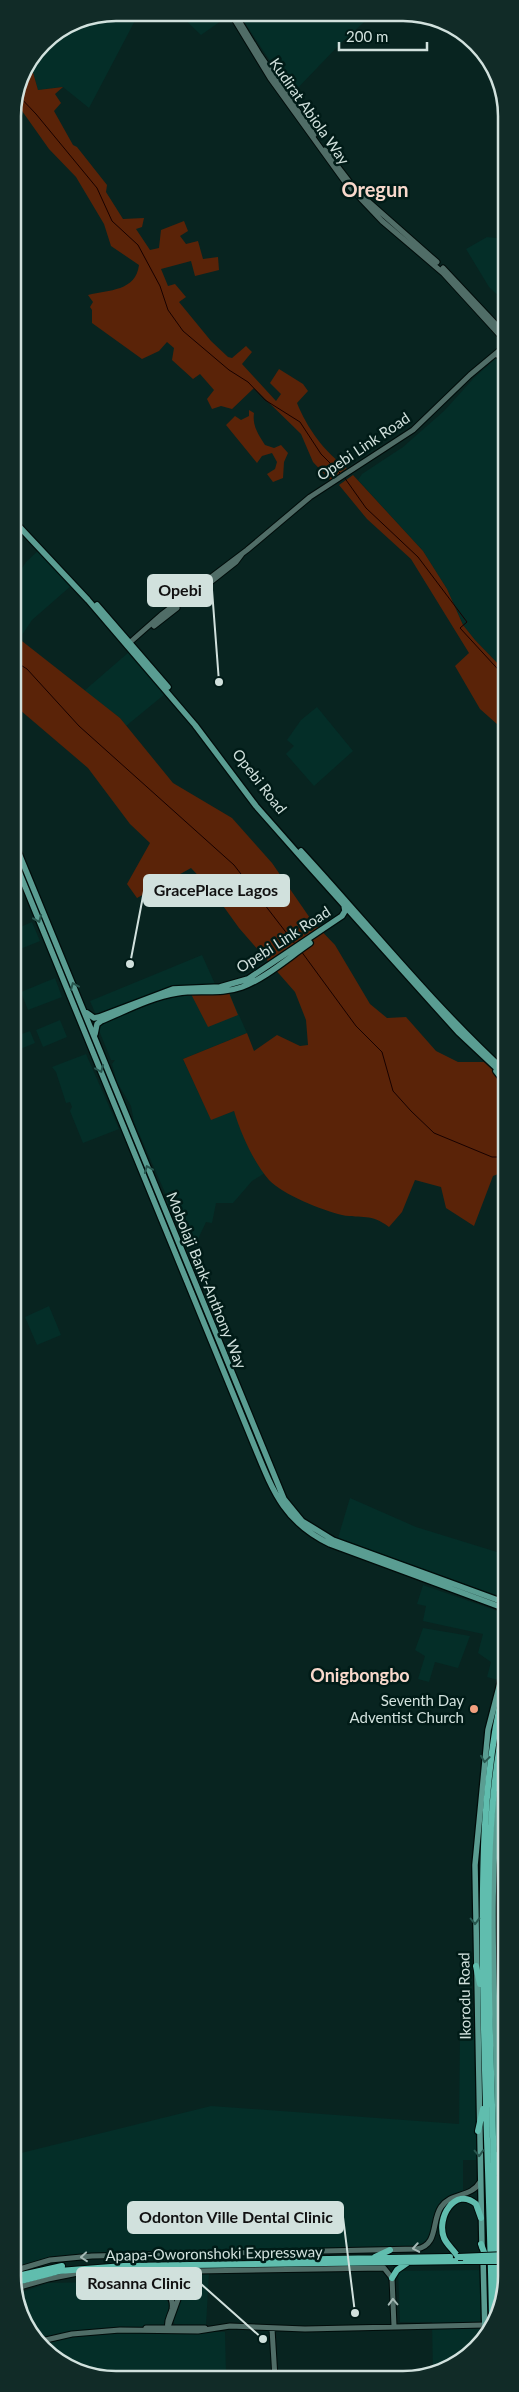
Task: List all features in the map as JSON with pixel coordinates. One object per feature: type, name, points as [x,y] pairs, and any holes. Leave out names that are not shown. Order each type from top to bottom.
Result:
[{"type":"highway","name":"Ikorodu Road","points":[[492,2308],[485,2098],[482,1886],[486,1816],[498,1714]]},
{"type":"highway","name":"Ikorodu Road","points":[[497,2288],[488,1885],[491,1813],[498,1754]]},
{"type":"highway","points":[[489,1961],[494,1982]]},
{"type":"highway","points":[[476,1966],[483,1996]]},
{"type":"highway","points":[[478,2131],[485,2098]]},
{"type":"highway","points":[[494,2192],[498,2162]]},
{"type":"highway","points":[[458,2257],[444,2237],[443,2217],[446,2209],[458,2200],[466,2199],[476,2204],[481,2218]]},
{"type":"highway","points":[[481,2244],[491,2273]]},
{"type":"highway","points":[[372,2258],[379,2252],[390,2254]]},
{"type":"highway","name":"Apapa-Oworonshoki Expressway","points":[[21,2275],[54,2268],[107,2263],[372,2258],[390,2254],[458,2257],[498,2255]]},
{"type":"highway","name":"Apapa-Oworonshoki Expressway","points":[[21,2281],[59,2271],[80,2268],[331,2266],[410,2262],[498,2261]]},
{"type":"highway","points":[[392,2278],[397,2270],[410,2262]]},
{"type":"highway","points":[[497,2266],[498,2272]]},
{"type":"main road","name":"Kudirat Abiola Way","points":[[235,21],[270,78],[345,182],[382,221],[443,273],[498,334]]},
{"type":"main road","name":"Kudirat Abiola Way","points":[[239,21],[256,50],[302,118],[349,182],[385,218],[454,278],[498,326]]},
{"type":"main road","name":"Opebi Link Road","points":[[132,642],[319,490],[413,430],[453,391],[498,352]]},
{"type":"main road","name":"Opebi Link Road","points":[[494,356],[498,354]]},
{"type":"main road","name":"Opebi Road","points":[[21,525],[33,534],[132,642],[138,652],[210,737],[254,797],[354,916]]},
{"type":"main road","name":"Opebi Road","points":[[21,528],[88,600],[132,642],[256,806],[493,1062]]},
{"type":"main road","points":[[124,635],[130,637],[132,642]]},
{"type":"main road","name":"Mobolaji Bank-Anthony Way","points":[[21,858],[117,1089],[259,1449],[273,1492],[294,1520],[320,1539],[498,1605]]},
{"type":"main road","name":"Mobolaji Bank-Anthony Way","points":[[21,876],[259,1449]]},
{"type":"main road","name":"Opebi Link Road","points":[[339,921],[345,913],[344,905]]},
{"type":"main road","name":"Opebi Link Road","points":[[95,1037],[96,1029],[101,1021],[164,996],[177,993],[228,990],[258,976],[339,921],[354,916]]},
{"type":"main road","points":[[354,916],[458,1032],[498,1068]]},
{"type":"main road","name":"Opebi Link Road","points":[[84,1010],[90,1016],[100,1017],[173,989],[226,986],[258,976]]},
{"type":"main road","points":[[493,1062],[498,1065]]},
{"type":"main road","points":[[493,1062],[498,1070]]},
{"type":"main road","points":[[110,1091],[115,1095],[117,1089]]},
{"type":"main road","points":[[115,1105],[116,1100],[122,1102]]},
{"type":"main road","name":"Ikorodu Road","points":[[485,2323],[478,2131],[474,1874],[488,1730],[498,1691]]},
{"type":"main road","name":"Ikorodu Road","points":[[498,1814],[493,1890],[498,2120]]},
{"type":"main road","name":"Apapa-Oworonshoki Expressway","points":[[390,2254],[426,2246],[432,2240],[437,2216],[443,2205],[450,2198],[471,2193],[480,2182]]},
{"type":"main road","name":"Apapa-Oworonshoki Expressway","points":[[21,2269],[50,2260],[100,2255],[379,2252]]},
{"type":"main road","name":"Apapa-Oworonshoki Expressway","points":[[22,2286],[48,2278],[78,2273],[331,2266],[384,2268],[392,2278]]},
{"type":"main road","points":[[168,2330],[186,2277],[192,2270]]},
{"type":"main road","points":[[147,2271],[170,2296],[172,2310],[168,2318],[168,2330]]},
{"type":"main road","points":[[392,2278],[394,2326]]},
{"type":"main road","points":[[155,2327],[168,2318]]},
{"type":"main road","points":[[373,2328],[484,2324]]},
{"type":"main road","points":[[47,2340],[72,2334],[230,2326],[272,2329],[484,2324]]},
{"type":"main road","points":[[138,2330],[155,2327],[168,2330]]},
{"type":"main road","points":[[272,2329],[275,2371]]},
{"type":"shaded area","points":[[110,21],[135,21],[89,108],[63,87],[38,90],[33,71],[45,54],[59,41],[86,26]]},
{"type":"shaded area","points":[[186,21],[221,21],[201,35]]},
{"type":"shaded area","points":[[244,21],[365,21],[341,43],[292,94]]},
{"type":"shaded area","points":[[33,71],[38,90],[63,87],[55,94],[61,103],[54,111],[73,145],[77,147],[107,185],[106,192],[123,219],[144,218],[142,227],[136,229],[150,250],[159,248],[161,230],[184,221],[188,231],[180,236],[186,244],[198,241],[203,259],[218,257],[219,270],[195,276],[191,261],[161,269],[168,286],[175,284],[186,297],[179,302],[211,341],[228,357],[232,358],[246,346],[252,352],[242,364],[276,401],[281,394],[270,383],[279,369],[303,384],[308,391],[297,403],[306,422],[331,455],[347,468],[330,480],[313,462],[301,434],[254,388],[232,409],[221,406],[212,409],[207,399],[214,390],[200,374],[193,379],[172,360],[174,348],[167,342],[159,351],[142,359],[92,323],[92,310],[90,307],[93,302],[88,295],[127,285],[137,274],[139,265],[111,246],[104,224],[76,177],[49,149],[21,110],[24,92]]},
{"type":"shaded area","points":[[487,237],[498,238],[498,295],[489,287],[466,249]]},
{"type":"shaded area","points":[[498,356],[498,664],[463,625],[447,589],[423,551],[358,480],[362,474],[403,447],[444,411],[474,378]]},
{"type":"shaded area","points":[[249,410],[254,413],[255,426],[265,445],[274,448],[281,445],[288,453],[284,462],[283,478],[273,482],[267,474],[275,469],[277,462],[272,453],[262,456],[257,463],[226,425],[235,416],[241,420],[249,416]]},
{"type":"shaded area","points":[[353,475],[423,551],[447,589],[463,625],[498,664],[498,725],[480,709],[455,666],[469,653],[411,559],[367,519],[339,485]]},
{"type":"shaded area","points":[[40,549],[72,585],[32,620],[21,636],[21,570],[26,562]]},
{"type":"shaded area","points":[[21,640],[120,718],[173,783],[232,818],[272,863],[312,921],[335,945],[370,1004],[387,1018],[406,1017],[436,1051],[458,1062],[484,1062],[498,1075],[498,1174],[493,1176],[474,1226],[446,1208],[441,1187],[415,1180],[402,1212],[389,1227],[371,1218],[342,1215],[314,1206],[275,1186],[269,1180],[248,1147],[234,1111],[211,1120],[183,1059],[247,1033],[254,1051],[277,1035],[300,1046],[308,1045],[306,1020],[295,992],[239,928],[211,889],[191,868],[137,898],[127,884],[150,843],[130,824],[88,768],[21,711]]},
{"type":"shaded area","points":[[129,652],[165,694],[126,726],[120,718],[84,691]]},
{"type":"shaded area","points":[[317,707],[353,751],[314,786],[286,754],[294,746],[287,740],[301,720]]},
{"type":"shaded area","points":[[32,922],[40,941],[21,949],[21,927]]},
{"type":"shaded area","points":[[202,955],[215,984],[169,988],[96,1015],[90,1001]]},
{"type":"shaded area","points":[[55,978],[62,997],[28,1010],[21,992]]},
{"type":"shaded area","points":[[229,993],[247,1033],[183,1059],[211,1119],[234,1111],[255,1158],[265,1173],[252,1181],[233,1203],[216,1203],[212,1223],[206,1222],[198,1239],[188,1245],[134,1122],[131,1106],[117,1082],[112,1064],[115,1060],[111,1060],[98,1028],[101,1023],[167,998],[179,995]]},
{"type":"shaded area","points":[[229,993],[238,1015],[208,1027],[191,994]]},
{"type":"shaded area","points":[[60,1020],[67,1037],[43,1047],[36,1030]]},
{"type":"shaded area","points":[[30,1031],[35,1043],[21,1049],[21,1034]]},
{"type":"shaded area","points":[[86,1054],[119,1129],[83,1143],[70,1111],[72,1107],[70,1102],[66,1103],[56,1072],[52,1067]]},
{"type":"shaded area","points":[[49,1306],[61,1335],[37,1345],[25,1317]]},
{"type":"shaded area","points":[[350,1498],[416,1527],[497,1552],[498,1550],[498,1596],[338,1538]]},
{"type":"shaded area","points":[[423,1585],[498,1611],[498,1680],[487,1677],[491,1662],[478,1653],[483,1634],[423,1621],[426,1606],[417,1604]]},
{"type":"shaded area","points":[[423,1628],[470,1636],[458,1668],[435,1662],[429,1682],[418,1679],[425,1656],[415,1650]]},
{"type":"shaded area","points":[[460,2034],[474,2034],[477,2160],[463,2160],[463,2193],[445,2201],[437,2209],[429,2241],[411,2249],[112,2255],[47,2261],[21,2266],[21,2153],[211,2106],[459,2124]]},
{"type":"shaded area","points":[[482,2270],[483,2327],[465,2347],[445,2361],[433,2366],[432,2322],[400,2322],[398,2271]]},
{"type":"shaded area","points":[[209,2273],[206,2325],[175,2324],[173,2321],[191,2274]]},
{"type":"shaded area","points":[[147,2281],[169,2303],[168,2332],[225,2332],[226,2371],[104,2370],[92,2368],[69,2358],[54,2347],[37,2328],[24,2300],[23,2292],[48,2283]]},
{"type":"waterway","points":[[23,100],[97,188],[112,221],[138,245],[160,286],[168,310],[183,331],[229,370],[248,382],[265,400],[300,422],[321,454],[341,474]]},
{"type":"waterway","points":[[344,477],[366,508],[418,557],[467,622],[460,628],[498,669]]},
{"type":"waterway","points":[[21,665],[27,669],[79,726],[234,865],[295,944]]},
{"type":"waterway","points":[[301,951],[356,1026],[382,1052],[393,1091],[411,1111],[434,1133],[492,1157],[498,1157]]},
{"type":"place","name":"Opebi","points":[[219,682]]},
{"type":"place","name":"GracePlace Lagos","points":[[130,964]]},
{"type":"place","name":"Seventh Day Adventist Church","points":[[474,1709]]},
{"type":"place","name":"Odonton Ville Dental Clinic","points":[[355,2313]]},
{"type":"place","name":"Rosanna Clinic","points":[[263,2339]]},
{"type":"district","name":"Oregun","points":[[375,189]]},
{"type":"district","name":"Onigbongbo","points":[[360,1675]]}]
